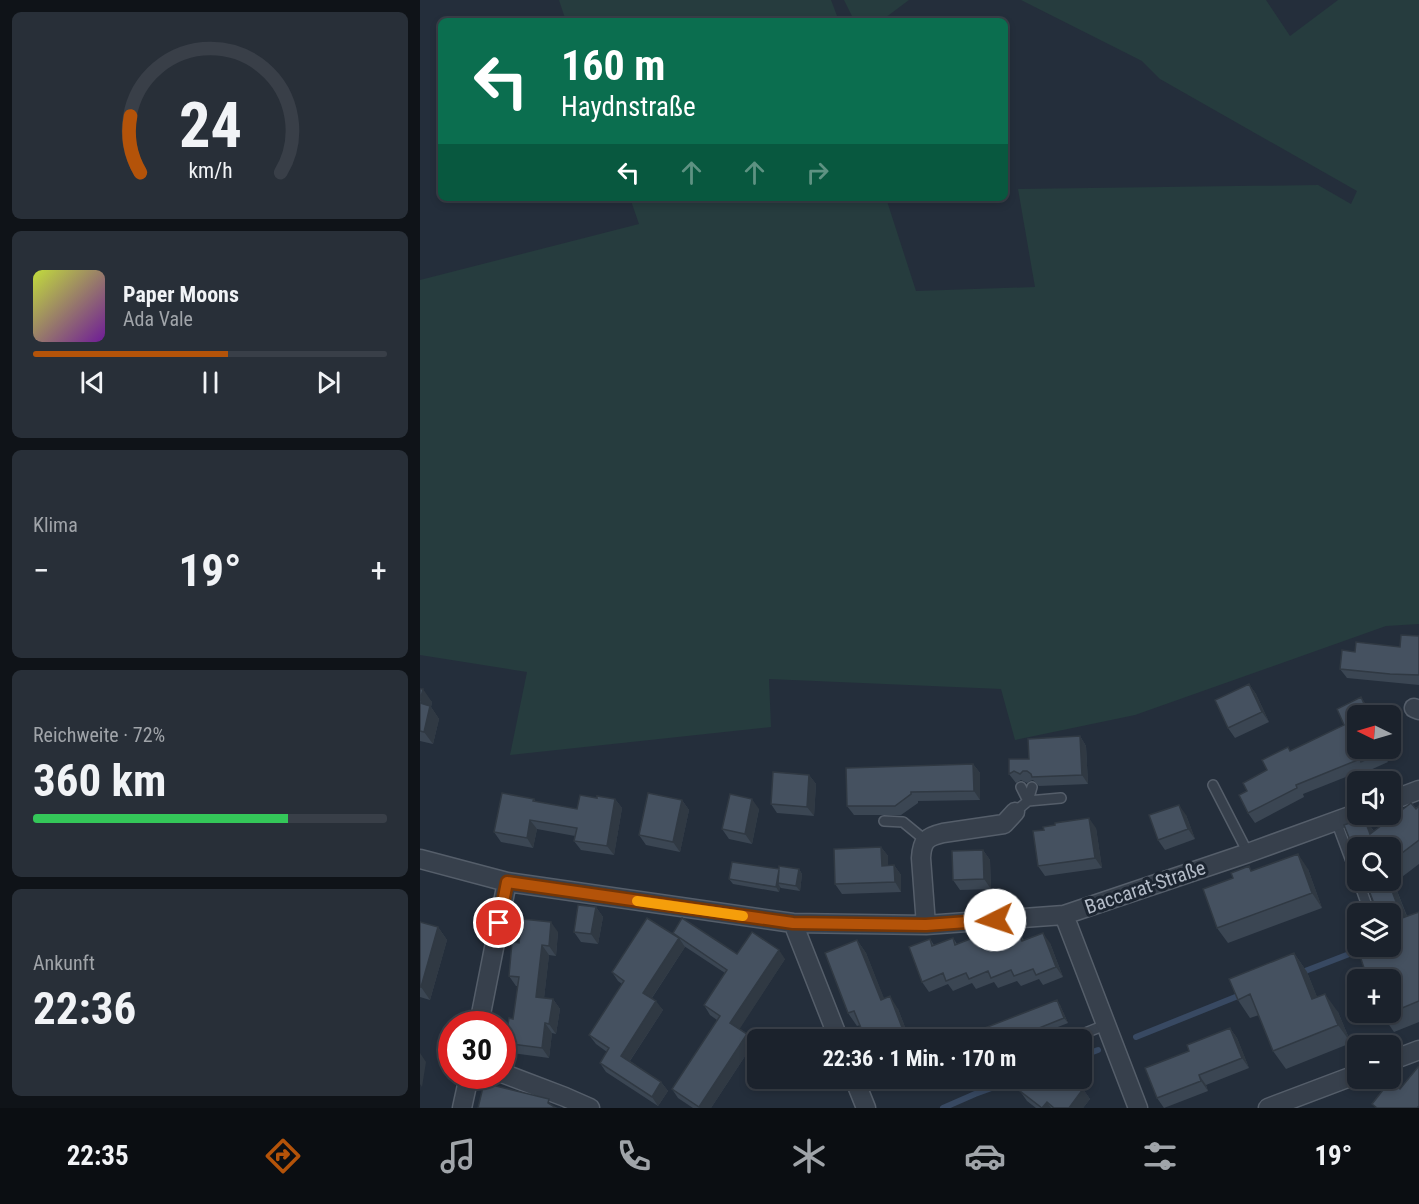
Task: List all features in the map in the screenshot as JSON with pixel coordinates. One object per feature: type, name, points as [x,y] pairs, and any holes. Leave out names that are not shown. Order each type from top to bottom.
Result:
[{"type":"street","points":[[1401,797],[1419,790]]},
{"type":"street","points":[[926,925],[921,858],[921,848],[925,840],[933,835],[1004,824],[1021,806]]},
{"type":"street","name":"Baccarat-Straße","points":[[420,859],[507,882],[793,923],[926,925],[1064,915],[1347,817]]},
{"type":"street","points":[[482,1011],[507,882]]},
{"type":"street","points":[[1064,915],[1138,1108]]},
{"type":"street","points":[[793,923],[835,1029]]},
{"type":"street","points":[[1401,1057],[1419,1050]]},
{"type":"street","points":[[516,1078],[590,1108]]},
{"type":"street","points":[[1269,1108],[1347,1078]]},
{"type":"street","points":[[462,1108],[466,1089]]},
{"type":"street","points":[[858,1089],[866,1108]]},
{"type":"lane","points":[[1213,785],[1248,852]]},
{"type":"lane","points":[[1021,806],[1032,786]]},
{"type":"lane","points":[[1021,787],[1021,806]]},
{"type":"lane","points":[[1021,806],[1061,798]]},
{"type":"lane","points":[[884,821],[903,822],[925,840]]},
{"type":"lane","points":[[1336,821],[1347,850]]},
{"type":"lane","points":[[1092,1030],[1105,1025]]},
{"type":"green space","points":[[559,0],[831,0],[838,18],[565,18]]},
{"type":"green space","points":[[844,0],[909,0],[885,18],[853,18]]},
{"type":"green space","points":[[1021,0],[1266,0],[1290,36],[1338,0],[1419,0],[1419,624],[1386,626],[1135,715],[1015,740],[1001,689],[769,679],[771,727],[510,755],[527,672],[420,655],[420,280],[639,224],[631,201],[887,201],[916,291],[1035,287],[1018,189],[1318,185],[1351,204],[1357,191],[1160,79],[1142,61]]},
{"type":"building","points":[[1401,635],[1419,636],[1419,675],[1340,669],[1342,650],[1355,652],[1356,642],[1400,647]]},
{"type":"building","points":[[1249,684],[1262,712],[1228,728],[1215,700]]},
{"type":"building","points":[[1361,697],[1365,705],[1347,705],[1347,759],[1360,759],[1296,785],[1297,788],[1248,813],[1239,795],[1247,791],[1243,783],[1267,770],[1262,760],[1288,747],[1290,751],[1344,725],[1337,709]]},
{"type":"building","points":[[420,703],[430,706],[424,732],[420,731]]},
{"type":"building","points":[[1080,736],[1082,775],[1032,777],[1027,771],[1020,774],[1014,771],[1009,774],[1009,759],[1029,759],[1028,739]]},
{"type":"building","points":[[973,764],[974,791],[911,792],[895,806],[847,806],[846,768]]},
{"type":"building","points":[[773,772],[809,775],[807,807],[771,804]]},
{"type":"building","points":[[502,793],[577,809],[580,795],[615,799],[607,846],[574,841],[577,828],[530,820],[527,838],[494,832]]},
{"type":"building","points":[[648,793],[682,800],[673,842],[639,835]]},
{"type":"building","points":[[730,794],[752,799],[745,834],[722,829]]},
{"type":"building","points":[[1411,803],[1416,809],[1419,806],[1419,840],[1401,854],[1401,837],[1349,837],[1344,825],[1367,825],[1370,834],[1382,825],[1401,825],[1401,811]]},
{"type":"building","points":[[1179,805],[1188,829],[1158,840],[1149,815]]},
{"type":"building","points":[[1089,818],[1095,858],[1038,866],[1033,831],[1044,830],[1043,827],[1055,825],[1055,823]]},
{"type":"building","points":[[881,847],[882,866],[894,865],[895,882],[835,884],[834,849]]},
{"type":"building","points":[[983,850],[984,879],[953,880],[952,851]]},
{"type":"building","points":[[1298,854],[1312,893],[1217,928],[1203,889],[1233,878],[1231,873],[1249,866],[1251,871]]},
{"type":"building","points":[[732,862],[779,869],[779,866],[799,869],[796,886],[778,883],[779,870],[776,887],[729,879]]},
{"type":"building","points":[[1369,891],[1392,891],[1396,903],[1374,903]]},
{"type":"building","points":[[578,905],[596,907],[591,934],[574,932]]},
{"type":"building","points":[[1419,912],[1419,1001],[1401,1008],[1401,969],[1364,969],[1360,957],[1401,957],[1401,915],[1402,918]]},
{"type":"building","points":[[647,918],[679,938],[643,993],[656,1001],[621,1056],[661,1082],[652,1097],[600,1063],[609,1048],[589,1035],[624,981],[612,972]]},
{"type":"building","points":[[682,918],[737,954],[752,932],[779,950],[730,1023],[747,1034],[699,1107],[672,1089],[720,1016],[704,1005],[727,970],[673,933]]},
{"type":"building","points":[[522,919],[551,922],[549,946],[542,945],[536,997],[553,999],[549,1024],[545,1023],[542,1048],[516,1044],[516,1011],[514,1011],[519,977],[509,976],[512,942],[519,943]]},
{"type":"building","points":[[420,922],[438,927],[421,987],[420,987]]},
{"type":"building","points":[[1043,933],[1056,967],[1036,975],[1033,969],[1014,976],[1011,970],[991,978],[988,971],[969,979],[966,973],[946,981],[943,973],[922,982],[909,947],[930,939],[932,946],[953,938],[955,945],[975,937],[978,943],[998,936],[1000,942],[1020,934],[1022,941]]},
{"type":"building","points":[[857,940],[881,1000],[890,996],[903,1029],[861,1029],[854,1011],[848,1013],[825,953]]},
{"type":"building","points":[[1294,953],[1312,999],[1325,994],[1338,1025],[1273,1051],[1250,994],[1238,1000],[1229,979]]},
{"type":"building","points":[[1057,1000],[1064,1018],[1036,1029],[982,1029]]},
{"type":"building","points":[[1230,1028],[1242,1058],[1199,1075],[1201,1081],[1157,1098],[1145,1068],[1189,1051],[1187,1045]]},
{"type":"building","points":[[1419,1067],[1419,1106],[1417,1108],[1377,1108],[1372,1104],[1384,1089],[1401,1088]]},
{"type":"building","points":[[483,1089],[508,1089],[549,1099],[548,1103],[556,1108],[478,1108]]},
{"type":"building","points":[[1022,1089],[1083,1089],[1069,1108],[1054,1108],[1047,1102],[1042,1108],[1020,1091]]},
{"type":"waterway","points":[[1300,973],[1347,955]]},
{"type":"waterway","points":[[1136,1037],[1243,994]]},
{"type":"waterway","points":[[1092,1052],[1098,1050]]},
{"type":"waterway","points":[[943,1108],[989,1089]]},
{"type":"slow traffic","points":[[637,901],[743,916]]},
{"type":"route","points":[[499,923],[507,882],[793,923],[926,925],[995,920]]}]
